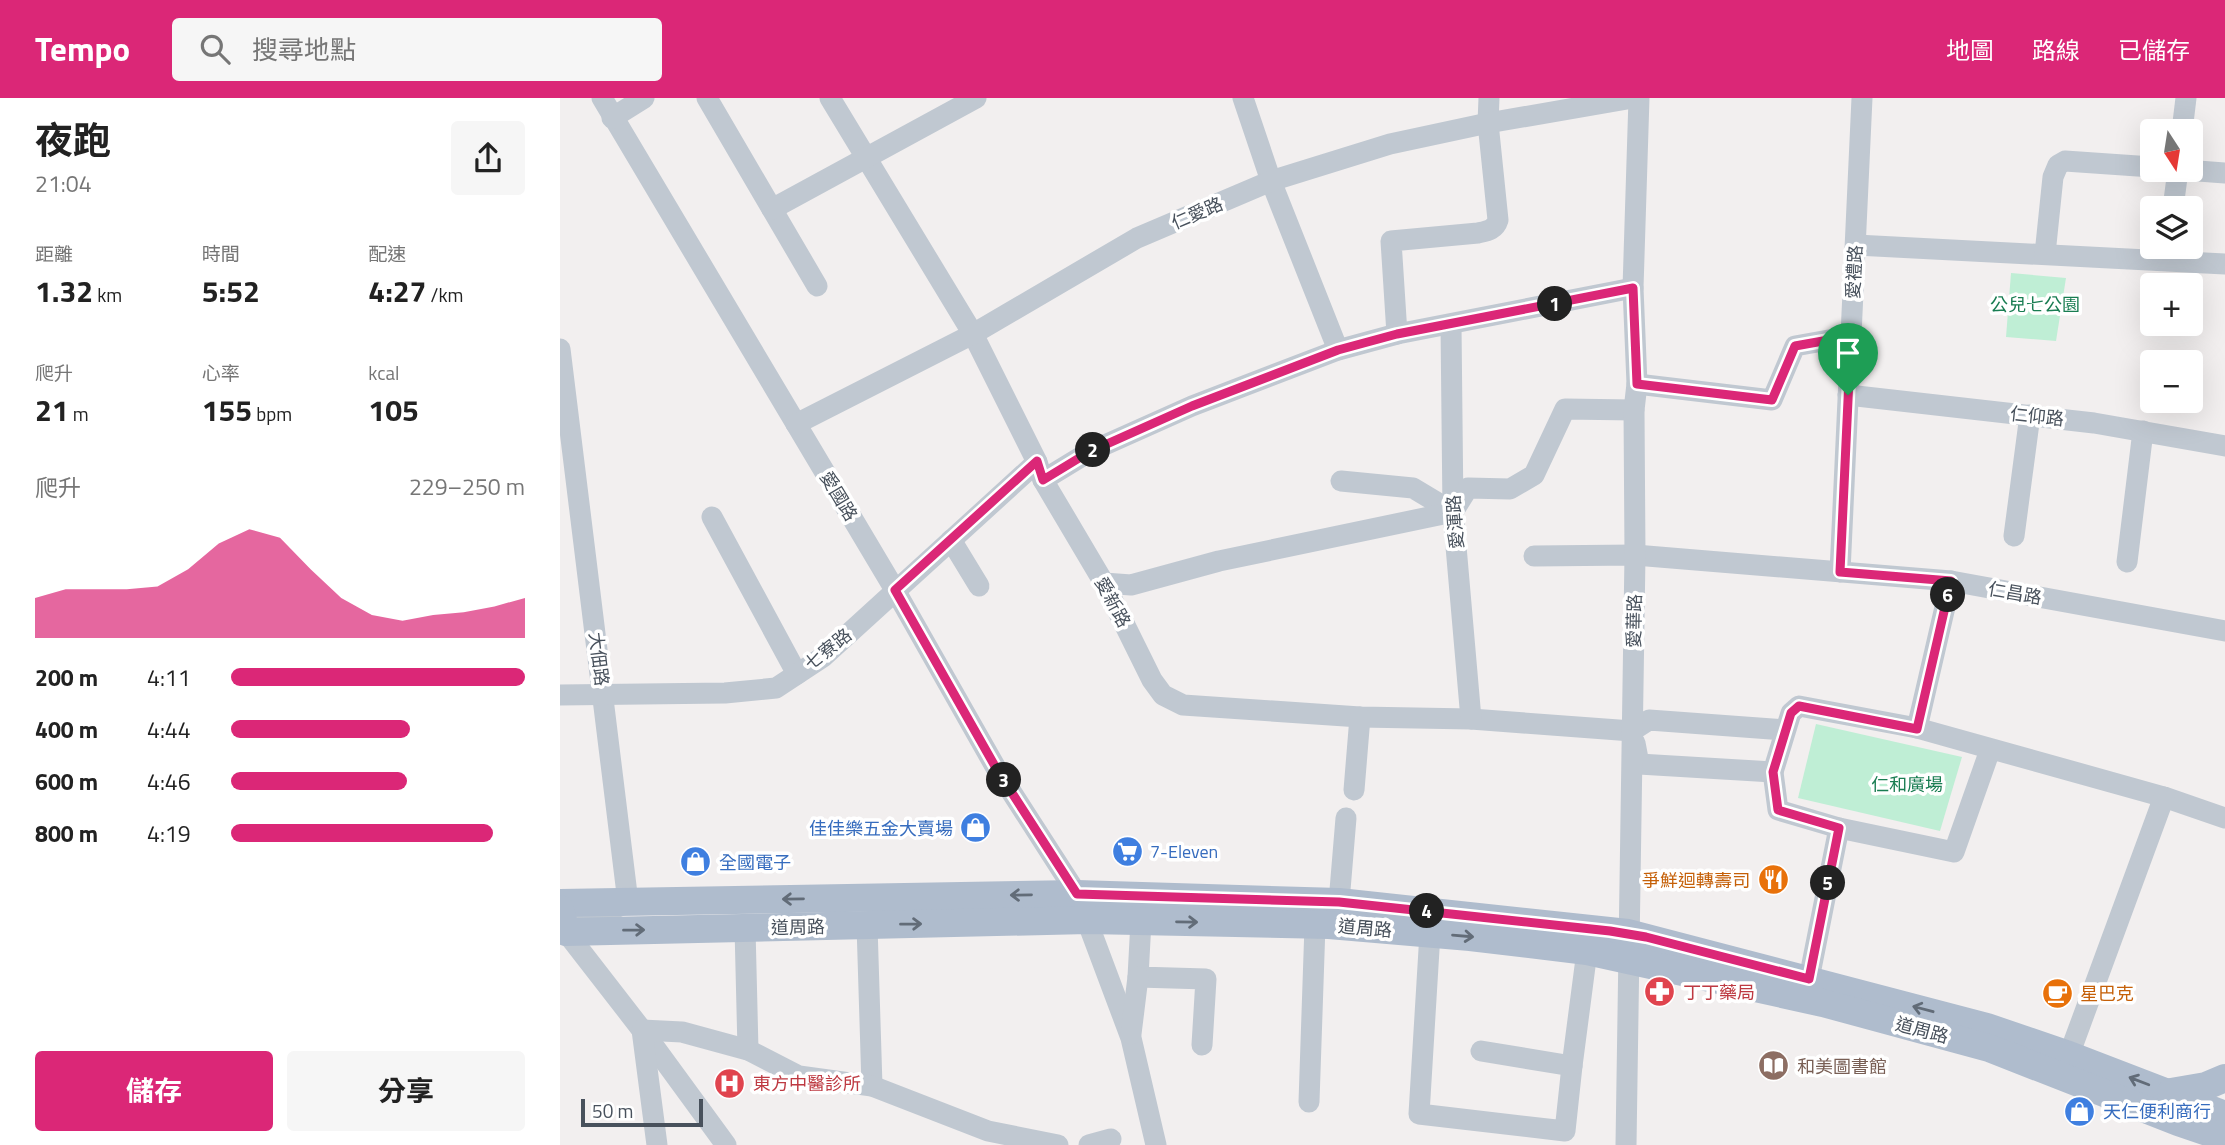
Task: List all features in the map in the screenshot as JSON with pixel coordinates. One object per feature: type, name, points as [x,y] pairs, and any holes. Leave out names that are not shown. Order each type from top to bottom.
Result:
[{"type":"main road","name":"道周路","points":[[560,903],[1077,894],[1339,902],[1629,946],[1809,979],[1987,1027],[2069,1055],[2225,1115]]},
{"type":"main road","name":"道周路","points":[[562,924],[745,928],[1141,921],[1315,925],[1430,933],[1587,951],[1629,946],[1989,1048],[2225,1138]]},
{"type":"main road","points":[[2169,1093],[2206,1086],[2225,1078]]},
{"type":"main road","points":[[2178,1122],[2201,1145]]},
{"type":"street","name":"愛國路","points":[[602,98],[895,590],[996,768],[1077,894],[1131,1038]]},
{"type":"street","points":[[612,118],[644,98]]},
{"type":"street","points":[[707,98],[817,286]]},
{"type":"street","name":"愛新路","points":[[830,98],[973,334],[1040,470],[1104,583],[1152,680],[1163,695],[1184,705],[1360,717],[1471,719],[1632,731]]},
{"type":"street","points":[[772,209],[976,98]]},
{"type":"street","points":[[1243,98],[1271,181],[1338,350]]},
{"type":"street","points":[[1397,334],[1391,241],[1478,233],[1496,226],[1498,220],[1488,122],[1489,98]]},
{"type":"street","name":"仁愛路","points":[[796,424],[973,334],[1136,238],[1271,181],[1390,144],[1488,122],[1633,98]]},
{"type":"street","name":"愛華路","points":[[1626,1145],[1635,555],[1634,410],[1637,384],[1633,288],[1639,98]]},
{"type":"street","name":"愛禮路","points":[[1840,572],[1862,98]]},
{"type":"street","points":[[2183,119],[2186,98]]},
{"type":"street","points":[[2045,254],[2053,177],[2058,165],[2065,161],[2140,166]]},
{"type":"street","points":[[2203,171],[2225,173]]},
{"type":"street","points":[[1856,245],[2045,254],[2140,254]]},
{"type":"street","points":[[2196,259],[2225,264]]},
{"type":"street","name":"七寮路","points":[[560,695],[725,693],[776,688],[822,657],[951,540],[1040,470],[1192,406],[1338,350],[1397,334],[1633,288]]},
{"type":"street","name":"愛渾路","points":[[1451,325],[1453,512],[1471,719]]},
{"type":"street","points":[[1637,384],[1772,400],[1795,346],[1851,336]]},
{"type":"street","name":"大佃路","points":[[560,349],[628,902]]},
{"type":"street","name":"仁仰路","points":[[1848,395],[2094,423],[2225,446]]},
{"type":"street","points":[[1104,583],[1131,584],[1219,561],[1453,512],[1468,488],[1510,489],[1534,475],[1565,409],[1634,410]]},
{"type":"street","points":[[2014,536],[2030,415]]},
{"type":"street","points":[[2127,562],[2143,431]]},
{"type":"street","points":[[1341,481],[1413,488],[1453,512]]},
{"type":"street","points":[[712,517],[797,674]]},
{"type":"street","points":[[951,540],[979,586]]},
{"type":"street","name":"仁昌路","points":[[1534,556],[1635,555],[1951,581],[2225,631]]},
{"type":"street","points":[[1917,729],[1951,581]]},
{"type":"street","points":[[1990,750],[1954,852],[1839,828],[1778,810],[1773,772],[1791,713],[1799,706],[1917,729],[2164,797],[2225,818]]},
{"type":"street","points":[[1354,790],[1360,717]]},
{"type":"street","points":[[1773,772],[1639,764],[1632,731],[1649,720],[1785,730]]},
{"type":"street","points":[[2069,1055],[2164,797]]},
{"type":"street","points":[[1339,902],[1346,818]]},
{"type":"street","points":[[1809,979],[1839,828]]},
{"type":"street","points":[[628,902],[562,924],[726,1145]]},
{"type":"street","points":[[1141,921],[1131,1038],[1156,1145]]},
{"type":"street","points":[[867,925],[872,1086]]},
{"type":"street","points":[[1309,1102],[1315,925]]},
{"type":"street","points":[[745,928],[748,1050]]},
{"type":"street","points":[[1430,933],[1419,1114],[1565,1131],[1587,951]]},
{"type":"street","points":[[1138,977],[1206,979],[1202,1045]]},
{"type":"street","points":[[642,1030],[682,1032],[748,1050],[799,1076],[872,1086],[988,1131],[1058,1145]]},
{"type":"street","points":[[642,1030],[657,1145]]},
{"type":"street","points":[[1481,1051],[1572,1066]]},
{"type":"street","points":[[1089,1145],[1111,1139]]},
{"type":"green space","name":"公兒七公園","points":[[2011,273],[2066,278],[2056,341],[2006,337]]},
{"type":"green space","name":"仁和廣場","points":[[1816,724],[1962,757],[1940,831],[1798,798]]},
{"type":"place","name":"佳佳樂五金大賣場","points":[[976,828]]},
{"type":"place","name":"7-Eleven","points":[[1127,851]]},
{"type":"place","name":"全國電子","points":[[696,862]]},
{"type":"place","name":"爭鮮迴轉壽司","points":[[1773,880]]},
{"type":"place","name":"丁丁藥局","points":[[1660,992]]},
{"type":"place","name":"星巴克","points":[[2057,993]]},
{"type":"place","name":"和美圖書館","points":[[1774,1066]]},
{"type":"place","name":"東方中醫診所","points":[[730,1083]]},
{"type":"place","name":"天仁便利商行","points":[[2080,1111]]},
{"type":"route","points":[[1633,288],[1637,384],[1772,400],[1795,346],[1851,336],[1848,395],[1840,572],[1951,581],[1917,729],[1799,706],[1791,713],[1773,772],[1778,810],[1839,828],[1809,979],[1628,933],[1339,902],[1077,894],[996,768],[895,590],[1037,461],[1043,480],[1089,452],[1192,406],[1338,350],[1397,334],[1633,288]]}]
